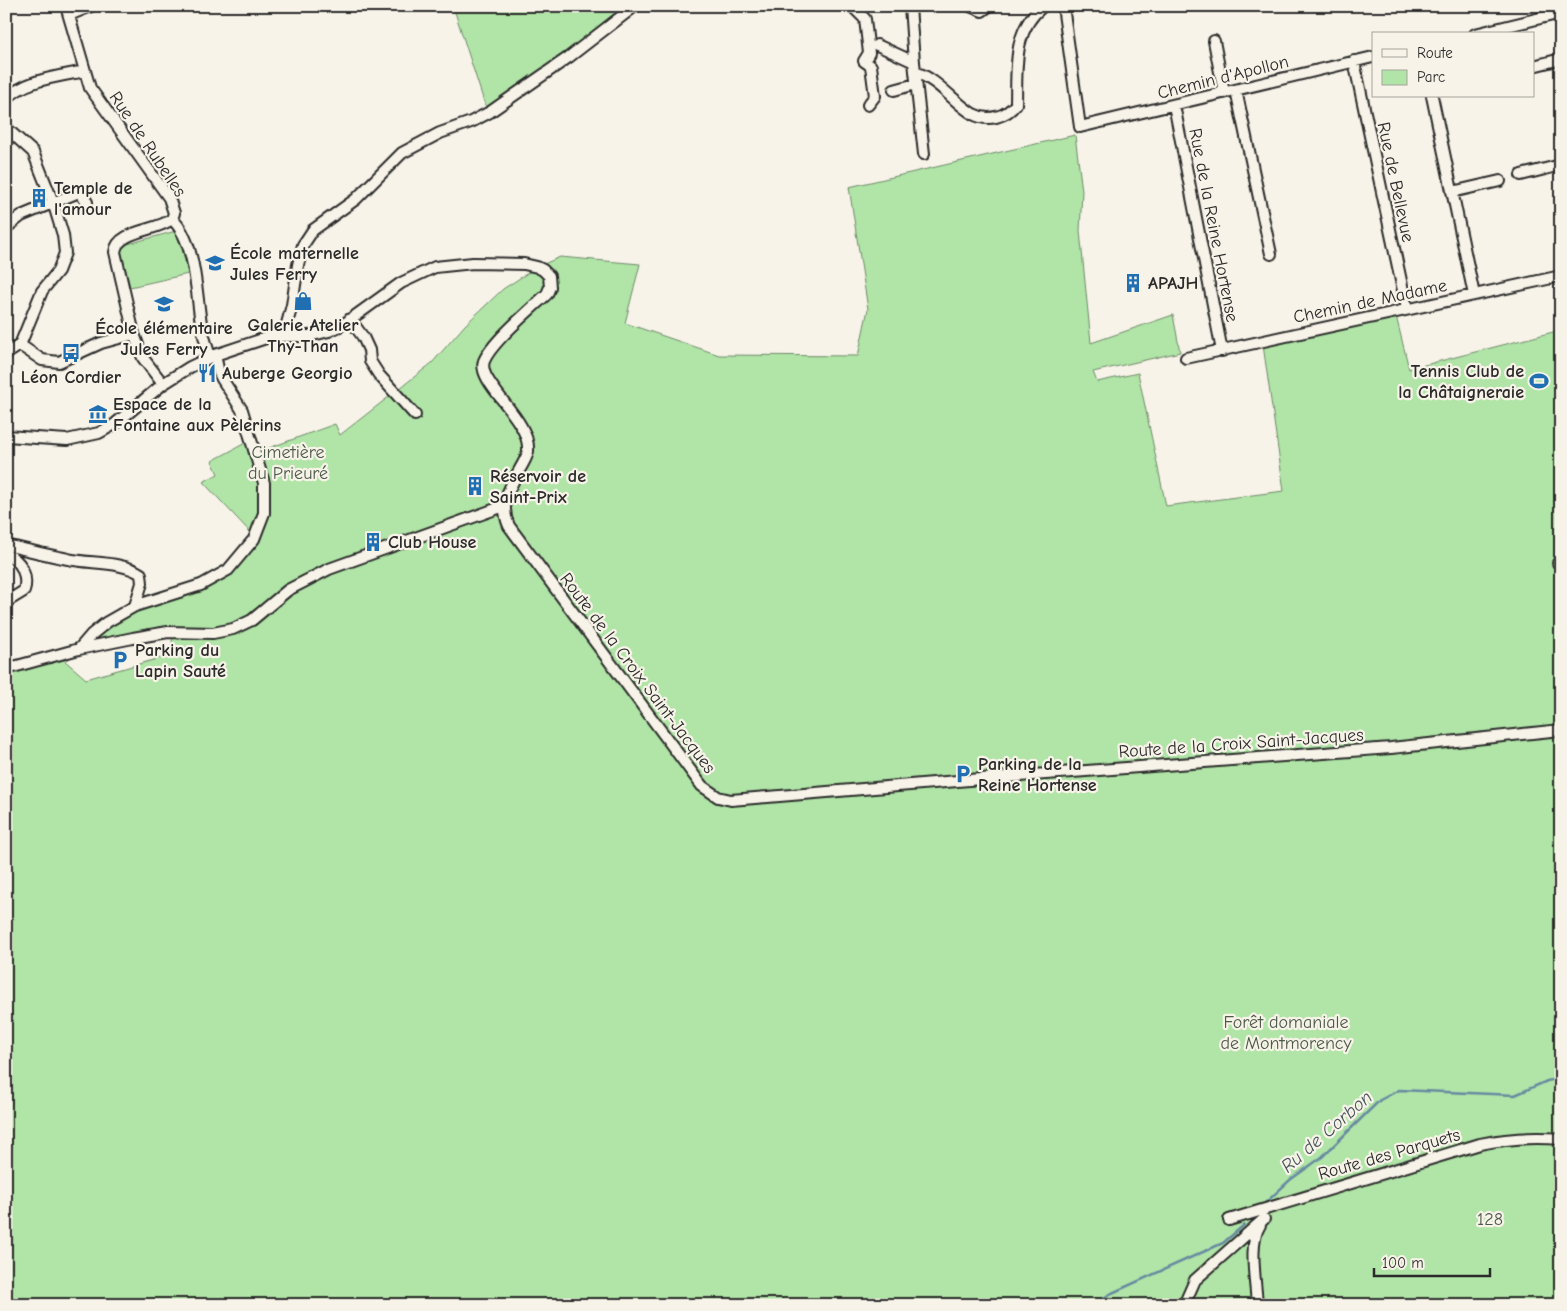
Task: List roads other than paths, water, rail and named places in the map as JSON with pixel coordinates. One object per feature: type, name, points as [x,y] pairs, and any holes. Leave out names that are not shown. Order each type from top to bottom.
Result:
[{"type":"street","points":[[68,11],[91,6]]},
{"type":"street","points":[[284,335],[292,305],[303,245],[313,230],[356,199],[402,152],[440,133],[471,122],[490,112],[569,57],[635,6]]},
{"type":"street","points":[[852,6],[865,19],[869,53],[864,60],[871,66],[875,96],[868,105]]},
{"type":"street","points":[[910,6],[914,67],[924,154]]},
{"type":"street","points":[[970,6],[982,11],[989,6]]},
{"type":"street","points":[[877,45],[914,67],[973,114],[996,117],[1006,115],[1016,104],[1017,57],[1020,37],[1037,11],[1043,6]]},
{"type":"street","name":"Chemin d'Apollon","points":[[1063,6],[1080,127],[1372,57]]},
{"type":"street","name":"Rue de Rubelles","points":[[68,11],[93,93],[169,198],[174,213],[172,219],[180,227],[190,255],[202,325],[222,380],[242,410],[264,483],[265,502],[263,517],[249,546],[228,570],[201,585],[135,606],[107,622],[91,635],[79,649]]},
{"type":"street","points":[[1483,32],[1561,13]]},
{"type":"street","points":[[1214,41],[1224,93]]},
{"type":"street","points":[[1534,66],[1561,59]]},
{"type":"street","name":"Rue de Bellevue","points":[[1354,61],[1407,309]]},
{"type":"street","points":[[6,100],[23,88],[40,81],[85,71]]},
{"type":"street","points":[[894,90],[916,84]]},
{"type":"street","points":[[1236,90],[1271,254]]},
{"type":"street","points":[[1432,98],[1474,295]]},
{"type":"street","name":"Rue de la Reine Hortense","points":[[1174,105],[1222,351]]},
{"type":"street","points":[[6,128],[33,152],[63,235],[65,253],[58,271],[42,292],[20,345],[6,354]]},
{"type":"street","points":[[1521,175],[1561,165]]},
{"type":"street","points":[[1452,192],[1500,181]]},
{"type":"street","points":[[6,228],[21,216],[79,192],[87,202]]},
{"type":"street","points":[[163,384],[143,358],[134,334],[116,247],[126,237],[166,224],[172,219]]},
{"type":"street","points":[[6,436],[67,440],[99,434],[115,424],[163,384],[190,366],[272,336],[309,336],[336,328],[401,283],[434,267],[473,263],[524,264],[543,270],[550,281],[550,287],[546,294],[504,335],[484,361],[484,374],[524,430],[528,451],[504,506],[328,569],[288,590],[252,620],[233,629],[213,633],[168,632],[79,649],[6,669]]},
{"type":"street","name":"Chemin de Madame","points":[[1186,358],[1561,276]]},
{"type":"street","points":[[350,319],[363,337],[369,350],[370,361],[378,375],[415,415]]},
{"type":"street","points":[[20,345],[42,360],[59,362],[101,343],[134,334]]},
{"type":"street","name":"Route de la Croix Saint-Jacques","points":[[504,506],[509,526],[589,636],[702,786],[718,798],[730,800],[981,778],[1319,754],[1561,730]]},
{"type":"street","points":[[6,545],[69,560],[136,570],[140,574],[142,583],[135,606]]},
{"type":"street","points":[[6,555],[16,559],[21,566],[26,582],[24,591],[6,602]]},
{"type":"street","name":"Route des Parquets","points":[[1228,1220],[1480,1144],[1506,1138],[1561,1138]]},
{"type":"street","points":[[1184,1305],[1195,1280],[1280,1203]]},
{"type":"street","points":[[1257,1305],[1254,1258],[1256,1231],[1264,1219]]},
{"type":"waterway","name":"Ru de Corbon","points":[[1262,1206],[1290,1180],[1322,1157],[1380,1100],[1399,1090],[1515,1095],[1547,1081],[1561,1078]]},
{"type":"waterway","name":"Ru de Corbon","points":[[1091,1305],[1112,1293],[1223,1243],[1244,1225]]},
{"type":"place","name":"Temple de l'amour","points":[[39,198]]},
{"type":"place","name":"École maternelle Jules Ferry","points":[[215,263]]},
{"type":"place","name":"APAJH","points":[[1133,283]]},
{"type":"place","name":"Galerie Atelier Thy-Than","points":[[303,301]]},
{"type":"place","name":"École élémentaire Jules Ferry","points":[[164,304]]},
{"type":"place","name":"Léon Cordier","points":[[71,353]]},
{"type":"place","name":"Auberge Georgio","points":[[207,373]]},
{"type":"place","name":"Tennis Club de la Châtaigneraie","points":[[1539,381]]},
{"type":"place","name":"Espace de la Fontaine aux Pèlerins","points":[[98,414]]},
{"type":"place","name":"Réservoir de Saint-Prix","points":[[475,486]]},
{"type":"place","name":"Club House","points":[[373,542]]},
{"type":"place","name":"Parking du Lapin Sauté","points":[[120,660]]},
{"type":"place","name":"Parking de la Reine Hortense","points":[[963,774]]},
{"type":"park label","name":"Cimetière du Prieuré","points":[[288,462]]},
{"type":"park label","name":"Forêt domaniale de Montmorency","points":[[1286,1032]]},
{"type":"park label","name":"128","points":[[1490,1219]]}]
